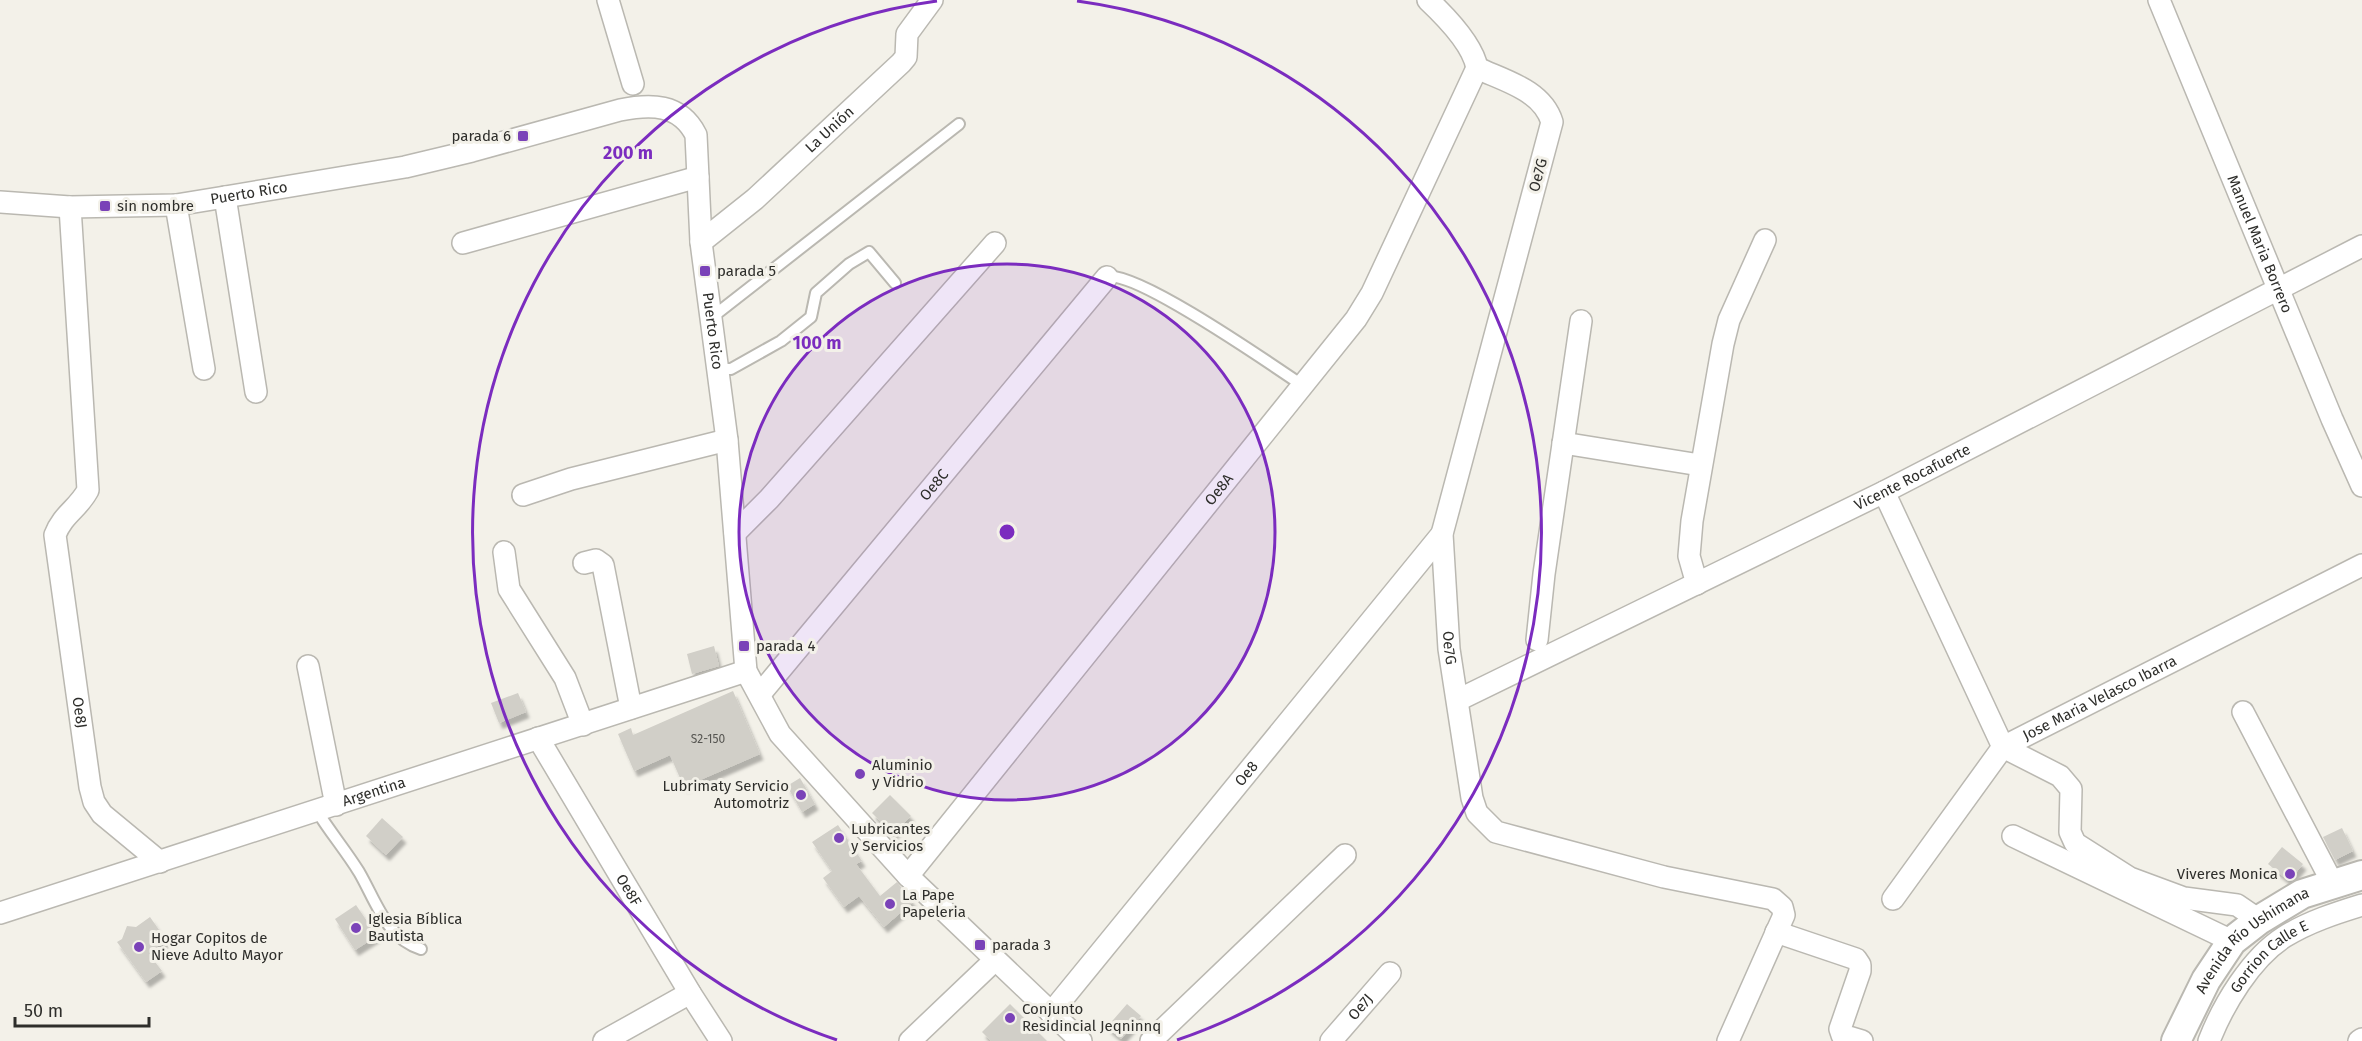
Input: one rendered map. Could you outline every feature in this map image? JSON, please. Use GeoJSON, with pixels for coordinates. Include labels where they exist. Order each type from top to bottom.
{"type":"FeatureCollection","features":[{"type":"Feature","properties":{"kind":"street"},"geometry":{"type":"LineString","coordinates":[[608,0],[633,84]]}},
{"type":"Feature","properties":{"kind":"street","name":"La Unión"},"geometry":{"type":"LineString","coordinates":[[701,242],[756,200],[901,63],[906,57],[907,34],[932,0]]}},
{"type":"Feature","properties":{"kind":"street"},"geometry":{"type":"LineString","coordinates":[[1428,0],[1469,49],[1477,68]]}},
{"type":"Feature","properties":{"kind":"street","name":"Manuel Maria Borrero"},"geometry":{"type":"LineString","coordinates":[[2159,0],[2332,419],[2362,486]]}},
{"type":"Feature","properties":{"kind":"street","name":"Oe8A"},"geometry":{"type":"LineString","coordinates":[[908,876],[1356,319],[1367,302],[1477,68]]}},
{"type":"Feature","properties":{"kind":"street","name":"Oe7G"},"geometry":{"type":"LineString","coordinates":[[1477,68],[1534,94],[1548,111],[1552,122],[1442,534],[1449,649],[1472,798],[1477,813],[1496,832],[1664,877],[1773,900],[1782,907],[1784,915],[1728,1041]]}},
{"type":"Feature","properties":{"kind":"street","name":"Puerto Rico"},"geometry":{"type":"LineString","coordinates":[[0,202],[70,207],[176,205],[405,167],[644,105],[665,108],[683,117],[691,125],[696,135],[701,242],[727,440],[746,671],[780,734],[908,876],[1080,1040]]}},
{"type":"Feature","properties":{"kind":"street"},"geometry":{"type":"LineString","coordinates":[[463,243],[698,177]]}},
{"type":"Feature","properties":{"kind":"street"},"geometry":{"type":"LineString","coordinates":[[225,197],[256,392]]}},
{"type":"Feature","properties":{"kind":"street"},"geometry":{"type":"LineString","coordinates":[[176,205],[204,369]]}},
{"type":"Feature","properties":{"kind":"street","name":"Oe8J"},"geometry":{"type":"LineString","coordinates":[[70,207],[88,490],[76,508],[60,521],[55,534],[94,802],[102,814],[160,862]]}},
{"type":"Feature","properties":{"kind":"street"},"geometry":{"type":"LineString","coordinates":[[1697,584],[1690,563],[1689,549],[1700,465],[1727,328],[1765,240]]}},
{"type":"Feature","properties":{"kind":"street"},"geometry":{"type":"LineString","coordinates":[[735,533],[769,499],[994,243]]}},
{"type":"Feature","properties":{"kind":"street","name":"Vicente Rocafuerte"},"geometry":{"type":"LineString","coordinates":[[1458,700],[1884,492],[2362,246]]}},
{"type":"Feature","properties":{"kind":"street","name":"Oe8C"},"geometry":{"type":"LineString","coordinates":[[760,694],[1107,277]]}},
{"type":"Feature","properties":{"kind":"street"},"geometry":{"type":"LineString","coordinates":[[1537,640],[1544,574],[1581,321]]}},
{"type":"Feature","properties":{"kind":"street"},"geometry":{"type":"LineString","coordinates":[[523,495],[572,478],[727,440]]}},
{"type":"Feature","properties":{"kind":"street"},"geometry":{"type":"LineString","coordinates":[[1563,443],[1700,465]]}},
{"type":"Feature","properties":{"kind":"street"},"geometry":{"type":"LineString","coordinates":[[1884,492],[2003,747],[2067,782],[2071,795],[2070,832],[2072,838],[2080,846],[2130,878],[2184,898],[2237,905],[2259,920]]}},
{"type":"Feature","properties":{"kind":"street","name":"Oe8"},"geometry":{"type":"LineString","coordinates":[[1051,1013],[1442,534]]}},
{"type":"Feature","properties":{"kind":"street"},"geometry":{"type":"LineString","coordinates":[[504,552],[509,590],[565,678],[583,725]]}},
{"type":"Feature","properties":{"kind":"street"},"geometry":{"type":"LineString","coordinates":[[584,563],[596,560],[603,565],[631,708]]}},
{"type":"Feature","properties":{"kind":"street","name":"Jose Maria Velasco Ibarra"},"geometry":{"type":"LineString","coordinates":[[1893,899],[2003,747],[2362,565]]}},
{"type":"Feature","properties":{"kind":"street"},"geometry":{"type":"LineString","coordinates":[[308,666],[326,808]]}},
{"type":"Feature","properties":{"kind":"street","name":"Argentina"},"geometry":{"type":"LineString","coordinates":[[0,914],[746,671]]}},
{"type":"Feature","properties":{"kind":"street"},"geometry":{"type":"LineString","coordinates":[[2243,712],[2333,884]]}},
{"type":"Feature","properties":{"kind":"street","name":"Oe8F"},"geometry":{"type":"LineString","coordinates":[[538,738],[690,993],[722,1041]]}},
{"type":"Feature","properties":{"kind":"street"},"geometry":{"type":"LineString","coordinates":[[2013,836],[2232,941]]}},
{"type":"Feature","properties":{"kind":"street"},"geometry":{"type":"LineString","coordinates":[[1151,1041],[1345,855]]}},
{"type":"Feature","properties":{"kind":"street","name":"Avenida Río Ushimana"},"geometry":{"type":"LineString","coordinates":[[2176,1041],[2206,980],[2232,941],[2259,920],[2302,894],[2362,875]]}},
{"type":"Feature","properties":{"kind":"street","name":"Gorrion Calle E"},"geometry":{"type":"LineString","coordinates":[[2209,1041],[2245,973],[2283,937],[2333,914],[2362,905]]}},
{"type":"Feature","properties":{"kind":"street"},"geometry":{"type":"LineString","coordinates":[[1776,932],[1856,959],[1860,965],[1860,971],[1840,1029],[1842,1035],[1862,1041]]}},
{"type":"Feature","properties":{"kind":"street"},"geometry":{"type":"LineString","coordinates":[[910,1041],[995,960]]}},
{"type":"Feature","properties":{"kind":"street","name":"Oe7J"},"geometry":{"type":"LineString","coordinates":[[1331,1041],[1390,974]]}},
{"type":"Feature","properties":{"kind":"street"},"geometry":{"type":"LineString","coordinates":[[604,1041],[690,993]]}},
{"type":"Feature","properties":{"kind":"lane"},"geometry":{"type":"LineString","coordinates":[[711,318],[959,124]]}},
{"type":"Feature","properties":{"kind":"lane"},"geometry":{"type":"LineString","coordinates":[[718,369],[731,369],[769,349],[789,335],[811,317],[816,293],[864,254],[869,252],[874,256],[895,283]]}},
{"type":"Feature","properties":{"kind":"lane"},"geometry":{"type":"LineString","coordinates":[[1107,277],[1114,276],[1123,279],[1180,307],[1238,341],[1302,385]]}},
{"type":"Feature","properties":{"kind":"lane"},"geometry":{"type":"LineString","coordinates":[[326,808],[358,872],[394,933],[407,945],[421,949]]}},
{"type":"Feature","properties":{"kind":"building"},"geometry":{"type":"Polygon","coordinates":[[[714,646],[719,666],[692,674],[687,654],[714,646]]]}},
{"type":"Feature","properties":{"kind":"building"},"geometry":{"type":"Polygon","coordinates":[[[733,691],[760,754],[684,787],[670,755],[634,771],[618,734],[631,728],[633,735],[733,691]]]}},
{"type":"Feature","properties":{"kind":"building"},"geometry":{"type":"Polygon","coordinates":[[[518,693],[526,712],[499,723],[491,703],[518,693]]]}},
{"type":"Feature","properties":{"kind":"building","name":"Lubrimaty Servicio Automotriz"},"geometry":{"type":"Polygon","coordinates":[[[800,778],[815,804],[802,812],[787,786],[800,778]]]}},
{"type":"Feature","properties":{"kind":"building"},"geometry":{"type":"Polygon","coordinates":[[[890,795],[911,816],[893,834],[872,813],[890,795]]]}},
{"type":"Feature","properties":{"kind":"building"},"geometry":{"type":"Polygon","coordinates":[[[382,818],[403,837],[386,855],[366,836],[382,818]]]}},
{"type":"Feature","properties":{"kind":"building"},"geometry":{"type":"Polygon","coordinates":[[[838,825],[862,861],[856,864],[880,896],[897,882],[913,902],[884,927],[859,896],[844,907],[823,878],[832,871],[812,842],[838,825]]]}},
{"type":"Feature","properties":{"kind":"building"},"geometry":{"type":"Polygon","coordinates":[[[2342,828],[2353,851],[2335,860],[2323,837],[2342,828]]]}},
{"type":"Feature","properties":{"kind":"building"},"geometry":{"type":"Polygon","coordinates":[[[2282,847],[2303,864],[2289,881],[2268,864],[2282,847]]]}},
{"type":"Feature","properties":{"kind":"building","name":"Iglesia Bíblica Bautista"},"geometry":{"type":"Polygon","coordinates":[[[356,905],[377,936],[355,950],[335,919],[356,905]]]}},
{"type":"Feature","properties":{"kind":"building","name":"Hogar Copitos de Nieve Adulto Mayor"},"geometry":{"type":"Polygon","coordinates":[[[150,917],[166,940],[148,953],[162,971],[146,982],[117,942],[122,939],[127,926],[136,927],[150,917]]]}},
{"type":"Feature","properties":{"kind":"building","name":"Conjunto Residincial Jeqninnq"},"geometry":{"type":"Polygon","coordinates":[[[1010,1004],[1047,1041],[991,1041],[982,1032],[1010,1004]]]}},
{"type":"Feature","properties":{"kind":"building"},"geometry":{"type":"Polygon","coordinates":[[[1127,1004],[1141,1016],[1121,1039],[1107,1027],[1127,1004]]]}},
{"type":"Feature","properties":{"kind":"place","name":"parada 6"},"geometry":{"type":"Point","coordinates":[523,136]}},
{"type":"Feature","properties":{"kind":"place","name":"sin nombre"},"geometry":{"type":"Point","coordinates":[105,206]}},
{"type":"Feature","properties":{"kind":"place","name":"parada 5"},"geometry":{"type":"Point","coordinates":[705,271]}},
{"type":"Feature","properties":{"kind":"place","name":"parada 4"},"geometry":{"type":"Point","coordinates":[744,646]}},
{"type":"Feature","properties":{"kind":"place","name":"Aluminio y Vidrio"},"geometry":{"type":"Point","coordinates":[860,774]}},
{"type":"Feature","properties":{"kind":"place","name":"Lubrimaty Servicio Automotriz"},"geometry":{"type":"Point","coordinates":[801,795]}},
{"type":"Feature","properties":{"kind":"place","name":"Lubricantes y Servicios"},"geometry":{"type":"Point","coordinates":[839,838]}},
{"type":"Feature","properties":{"kind":"place","name":"Viveres Monica"},"geometry":{"type":"Point","coordinates":[2290,874]}},
{"type":"Feature","properties":{"kind":"place","name":"La Pape Papeleria"},"geometry":{"type":"Point","coordinates":[890,904]}},
{"type":"Feature","properties":{"kind":"place","name":"Iglesia Bíblica Bautista"},"geometry":{"type":"Point","coordinates":[356,928]}},
{"type":"Feature","properties":{"kind":"place","name":"parada 3"},"geometry":{"type":"Point","coordinates":[980,945]}},
{"type":"Feature","properties":{"kind":"place","name":"Hogar Copitos de Nieve Adulto Mayor"},"geometry":{"type":"Point","coordinates":[139,947]}},
{"type":"Feature","properties":{"kind":"place","name":"Conjunto Residincial Jeqninnq"},"geometry":{"type":"Point","coordinates":[1010,1018]}}]}
